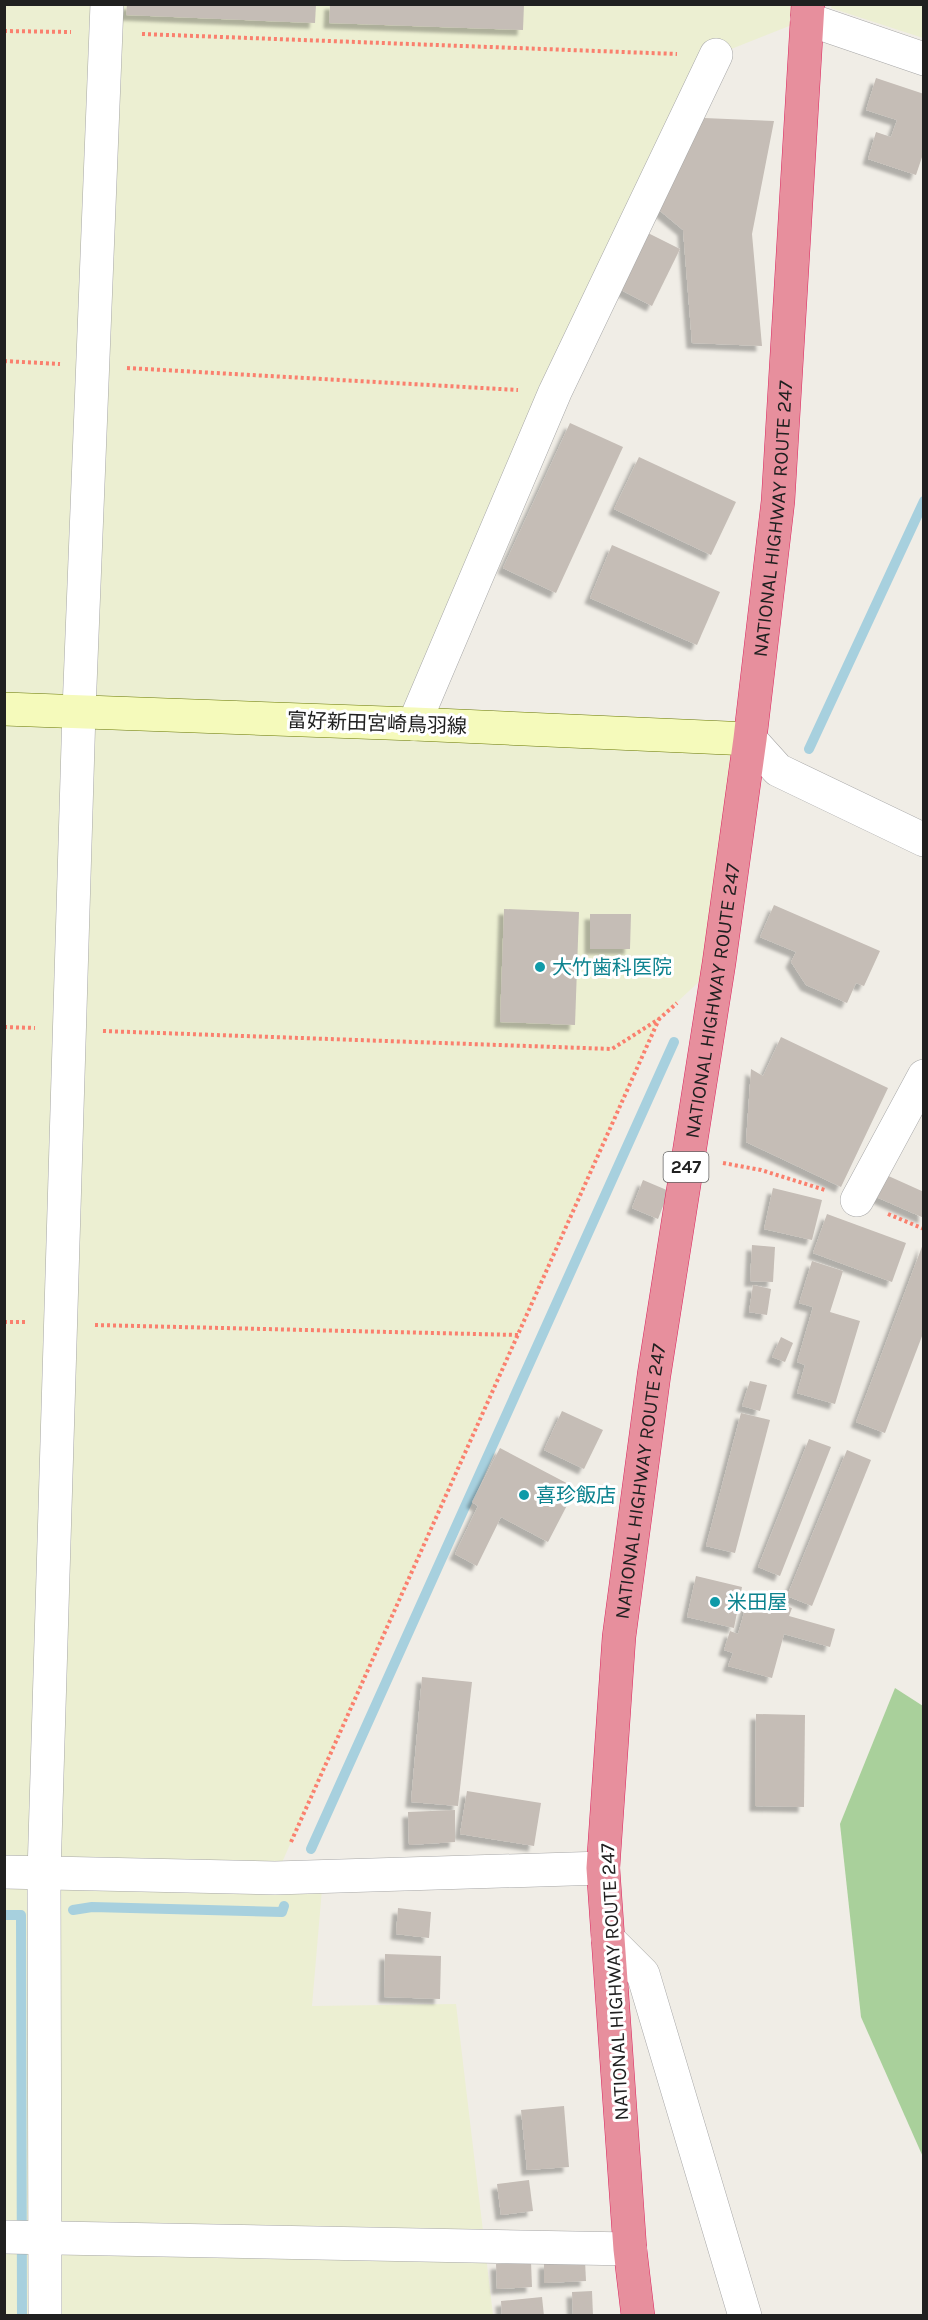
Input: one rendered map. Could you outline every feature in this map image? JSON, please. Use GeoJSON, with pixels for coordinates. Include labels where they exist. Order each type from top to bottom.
{"type":"FeatureCollection","features":[{"type":"Feature","properties":{"kind":"highway","name":"NATIONAL HIGHWAY ROUTE 247"},"geometry":{"type":"LineString","coordinates":[[638,2316],[630,2248],[603,1868],[619,1637],[654,1376],[719,963],[750,739],[778,501],[808,12]]}},
{"type":"Feature","properties":{"kind":"main road","name":"富好新田宮崎鳥羽線"},"geometry":{"type":"LineString","coordinates":[[4,709],[750,739]]}},
{"type":"Feature","properties":{"kind":"street"},"geometry":{"type":"LineString","coordinates":[[808,12],[924,59]]}},
{"type":"Feature","properties":{"kind":"street"},"geometry":{"type":"LineString","coordinates":[[45,2316],[44,1874],[79,711],[107,19]]}},
{"type":"Feature","properties":{"kind":"street"},"geometry":{"type":"LineString","coordinates":[[414,724],[555,392],[716,55]]}},
{"type":"Feature","properties":{"kind":"street"},"geometry":{"type":"LineString","coordinates":[[750,739],[778,770],[924,840]]}},
{"type":"Feature","properties":{"kind":"street"},"geometry":{"type":"LineString","coordinates":[[857,1200],[924,1076]]}},
{"type":"Feature","properties":{"kind":"street"},"geometry":{"type":"LineString","coordinates":[[4,1872],[275,1878],[603,1868]]}},
{"type":"Feature","properties":{"kind":"street"},"geometry":{"type":"LineString","coordinates":[[608,1939],[643,1974],[745,2316]]}},
{"type":"Feature","properties":{"kind":"street"},"geometry":{"type":"LineString","coordinates":[[4,2237],[630,2248]]}},
{"type":"Feature","properties":{"kind":"path"},"geometry":{"type":"LineString","coordinates":[[4,31],[107,19],[716,55]]}},
{"type":"Feature","properties":{"kind":"path"},"geometry":{"type":"LineString","coordinates":[[4,361],[555,392]]}},
{"type":"Feature","properties":{"kind":"path"},"geometry":{"type":"LineString","coordinates":[[4,1027],[612,1049],[659,1019],[719,963]]}},
{"type":"Feature","properties":{"kind":"path"},"geometry":{"type":"LineString","coordinates":[[275,1878],[659,1019]]}},
{"type":"Feature","properties":{"kind":"path"},"geometry":{"type":"LineString","coordinates":[[688,1156],[761,1170],[857,1200],[924,1229]]}},
{"type":"Feature","properties":{"kind":"path"},"geometry":{"type":"LineString","coordinates":[[59,1324],[518,1335]]}},
{"type":"Feature","properties":{"kind":"green space"},"geometry":{"type":"Polygon","coordinates":[[[832,4],[923,5],[923,38],[831,8],[832,4]]]}},
{"type":"Feature","properties":{"kind":"green space"},"geometry":{"type":"Polygon","coordinates":[[[5,5],[808,5],[807,19],[716,55],[414,724],[750,739],[719,963],[659,1019],[275,1878],[323,1877],[312,2006],[456,2004],[493,2315],[5,2316],[5,5]]]}},
{"type":"Feature","properties":{"kind":"green space"},"geometry":{"type":"Polygon","coordinates":[[[895,1688],[923,1706],[923,2157],[861,2017],[840,1824],[895,1688]]]}},
{"type":"Feature","properties":{"kind":"building"},"geometry":{"type":"Polygon","coordinates":[[[127,4],[316,4],[315,23],[126,15],[127,4]]]}},
{"type":"Feature","properties":{"kind":"building"},"geometry":{"type":"Polygon","coordinates":[[[330,4],[524,4],[523,30],[329,23],[330,4]]]}},
{"type":"Feature","properties":{"kind":"building"},"geometry":{"type":"Polygon","coordinates":[[[876,78],[924,94],[924,151],[916,175],[868,159],[876,132],[891,137],[897,120],[866,110],[876,78]]]}},
{"type":"Feature","properties":{"kind":"building"},"geometry":{"type":"Polygon","coordinates":[[[704,118],[774,121],[752,234],[762,346],[692,343],[683,230],[659,210],[704,118]]]}},
{"type":"Feature","properties":{"kind":"building"},"geometry":{"type":"Polygon","coordinates":[[[648,233],[680,249],[652,306],[621,290],[648,233]]]}},
{"type":"Feature","properties":{"kind":"building"},"geometry":{"type":"Polygon","coordinates":[[[570,423],[623,447],[556,593],[503,568],[570,423]]]}},
{"type":"Feature","properties":{"kind":"building"},"geometry":{"type":"Polygon","coordinates":[[[639,457],[736,502],[711,555],[614,509],[639,457]]]}},
{"type":"Feature","properties":{"kind":"building"},"geometry":{"type":"Polygon","coordinates":[[[612,545],[720,592],[697,645],[590,598],[612,545]]]}},
{"type":"Feature","properties":{"kind":"building"},"geometry":{"type":"Polygon","coordinates":[[[774,905],[880,951],[864,986],[856,983],[847,1003],[806,985],[791,962],[796,952],[760,937],[774,905]]]}},
{"type":"Feature","properties":{"kind":"building","name":"大竹歯科医院"},"geometry":{"type":"Polygon","coordinates":[[[504,909],[579,912],[575,1025],[500,1022],[504,909]]]}},
{"type":"Feature","properties":{"kind":"building"},"geometry":{"type":"Polygon","coordinates":[[[590,914],[631,914],[630,949],[590,949],[590,914]]]}},
{"type":"Feature","properties":{"kind":"building"},"geometry":{"type":"Polygon","coordinates":[[[781,1037],[888,1088],[841,1187],[746,1142],[751,1069],[763,1076],[781,1037]]]}},
{"type":"Feature","properties":{"kind":"building"},"geometry":{"type":"Polygon","coordinates":[[[884,1174],[924,1192],[924,1218],[874,1196],[884,1174]]]}},
{"type":"Feature","properties":{"kind":"building"},"geometry":{"type":"Polygon","coordinates":[[[643,1180],[669,1191],[658,1219],[632,1208],[643,1180]]]}},
{"type":"Feature","properties":{"kind":"building"},"geometry":{"type":"Polygon","coordinates":[[[773,1188],[822,1200],[812,1240],[764,1229],[773,1188]]]}},
{"type":"Feature","properties":{"kind":"building"},"geometry":{"type":"Polygon","coordinates":[[[827,1214],[906,1243],[892,1282],[813,1253],[827,1214]]]}},
{"type":"Feature","properties":{"kind":"building"},"geometry":{"type":"Polygon","coordinates":[[[923,1244],[924,1331],[885,1433],[856,1422],[923,1244]]]}},
{"type":"Feature","properties":{"kind":"building"},"geometry":{"type":"Polygon","coordinates":[[[752,1245],[775,1247],[773,1282],[750,1281],[752,1245]]]}},
{"type":"Feature","properties":{"kind":"building"},"geometry":{"type":"Polygon","coordinates":[[[812,1261],[843,1271],[830,1312],[860,1321],[835,1404],[797,1393],[805,1365],[797,1362],[813,1307],[799,1303],[812,1261]]]}},
{"type":"Feature","properties":{"kind":"building"},"geometry":{"type":"Polygon","coordinates":[[[753,1285],[771,1289],[767,1315],[749,1312],[753,1285]]]}},
{"type":"Feature","properties":{"kind":"building"},"geometry":{"type":"Polygon","coordinates":[[[781,1337],[793,1343],[785,1362],[772,1357],[781,1337]]]}},
{"type":"Feature","properties":{"kind":"building"},"geometry":{"type":"Polygon","coordinates":[[[750,1381],[767,1385],[760,1411],[742,1406],[750,1381]]]}},
{"type":"Feature","properties":{"kind":"building"},"geometry":{"type":"Polygon","coordinates":[[[562,1411],[603,1430],[584,1469],[544,1450],[562,1411]]]}},
{"type":"Feature","properties":{"kind":"building"},"geometry":{"type":"Polygon","coordinates":[[[741,1413],[770,1420],[735,1553],[706,1546],[741,1413]]]}},
{"type":"Feature","properties":{"kind":"building"},"geometry":{"type":"Polygon","coordinates":[[[809,1439],[831,1447],[780,1576],[758,1567],[809,1439]]]}},
{"type":"Feature","properties":{"kind":"building","name":"喜珍飯店"},"geometry":{"type":"Polygon","coordinates":[[[500,1448],[576,1488],[548,1542],[501,1517],[477,1566],[455,1554],[478,1506],[472,1502],[500,1448]]]}},
{"type":"Feature","properties":{"kind":"building"},"geometry":{"type":"Polygon","coordinates":[[[847,1450],[871,1460],[812,1606],[787,1596],[847,1450]]]}},
{"type":"Feature","properties":{"kind":"building","name":"米田屋"},"geometry":{"type":"Polygon","coordinates":[[[696,1576],[742,1587],[734,1628],[687,1617],[696,1576]]]}},
{"type":"Feature","properties":{"kind":"building"},"geometry":{"type":"Polygon","coordinates":[[[749,1595],[792,1608],[789,1616],[835,1629],[830,1647],[784,1634],[772,1678],[728,1666],[733,1653],[724,1650],[730,1631],[738,1634],[749,1595]]]}},
{"type":"Feature","properties":{"kind":"building"},"geometry":{"type":"Polygon","coordinates":[[[422,1677],[472,1682],[458,1806],[411,1802],[422,1677]]]}},
{"type":"Feature","properties":{"kind":"building"},"geometry":{"type":"Polygon","coordinates":[[[756,1714],[805,1715],[804,1807],[755,1806],[756,1714]]]}},
{"type":"Feature","properties":{"kind":"building"},"geometry":{"type":"Polygon","coordinates":[[[467,1791],[541,1803],[534,1846],[460,1834],[467,1791]]]}},
{"type":"Feature","properties":{"kind":"building"},"geometry":{"type":"Polygon","coordinates":[[[455,1810],[455,1842],[409,1845],[408,1812],[455,1810]]]}},
{"type":"Feature","properties":{"kind":"building"},"geometry":{"type":"Polygon","coordinates":[[[398,1908],[431,1912],[429,1938],[396,1934],[398,1908]]]}},
{"type":"Feature","properties":{"kind":"building"},"geometry":{"type":"Polygon","coordinates":[[[385,1954],[441,1956],[440,1999],[384,1997],[385,1954]]]}},
{"type":"Feature","properties":{"kind":"building"},"geometry":{"type":"Polygon","coordinates":[[[564,2106],[569,2167],[527,2170],[521,2110],[564,2106]]]}},
{"type":"Feature","properties":{"kind":"building"},"geometry":{"type":"Polygon","coordinates":[[[529,2180],[533,2211],[501,2215],[497,2184],[529,2180]]]}},
{"type":"Feature","properties":{"kind":"building"},"geometry":{"type":"Polygon","coordinates":[[[585,2261],[586,2281],[544,2283],[544,2263],[585,2261]]]}},
{"type":"Feature","properties":{"kind":"building"},"geometry":{"type":"Polygon","coordinates":[[[531,2262],[532,2287],[497,2289],[496,2264],[531,2262]]]}},
{"type":"Feature","properties":{"kind":"building"},"geometry":{"type":"Polygon","coordinates":[[[592,2291],[593,2316],[573,2316],[572,2292],[592,2291]]]}},
{"type":"Feature","properties":{"kind":"building"},"geometry":{"type":"Polygon","coordinates":[[[542,2297],[544,2316],[502,2316],[501,2301],[542,2297]]]}},
{"type":"Feature","properties":{"kind":"waterway"},"geometry":{"type":"LineString","coordinates":[[809,749],[924,501]]}},
{"type":"Feature","properties":{"kind":"waterway"},"geometry":{"type":"LineString","coordinates":[[311,1849],[674,1042]]}},
{"type":"Feature","properties":{"kind":"waterway"},"geometry":{"type":"LineString","coordinates":[[73,1910],[92,1907],[282,1912],[284,1906]]}},
{"type":"Feature","properties":{"kind":"waterway"},"geometry":{"type":"LineString","coordinates":[[4,1915],[21,1915],[22,2316]]}},
{"type":"Feature","properties":{"kind":"place","name":"大竹歯科医院"},"geometry":{"type":"Point","coordinates":[540,967]}},
{"type":"Feature","properties":{"kind":"place","name":"喜珍飯店"},"geometry":{"type":"Point","coordinates":[524,1495]}},
{"type":"Feature","properties":{"kind":"place","name":"米田屋"},"geometry":{"type":"Point","coordinates":[715,1602]}}]}
